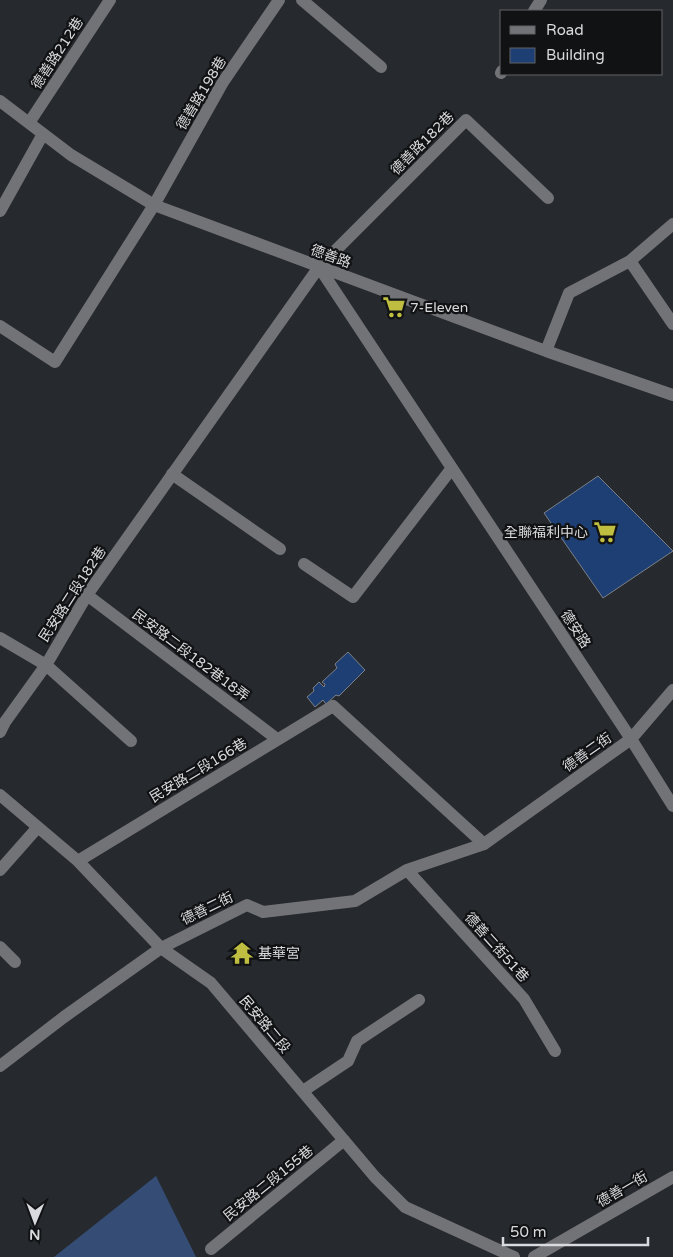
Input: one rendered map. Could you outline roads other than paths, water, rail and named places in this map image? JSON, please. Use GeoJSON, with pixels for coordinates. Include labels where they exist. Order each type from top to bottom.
{"type":"FeatureCollection","features":[{"type":"Feature","properties":{"kind":"street","name":"德善路212巷"},"geometry":{"type":"LineString","coordinates":[[29,123],[110,0]]}},
{"type":"Feature","properties":{"kind":"street","name":"德善路198巷"},"geometry":{"type":"LineString","coordinates":[[0,326],[55,362],[154,205],[223,82],[279,0]]}},
{"type":"Feature","properties":{"kind":"street"},"geometry":{"type":"LineString","coordinates":[[302,0],[381,67]]}},
{"type":"Feature","properties":{"kind":"street","name":"德善路"},"geometry":{"type":"LineString","coordinates":[[0,102],[71,155],[154,205],[546,351],[673,395]]}},
{"type":"Feature","properties":{"kind":"street","name":"德善路182巷"},"geometry":{"type":"LineString","coordinates":[[319,267],[466,120],[548,198]]}},
{"type":"Feature","properties":{"kind":"street"},"geometry":{"type":"LineString","coordinates":[[0,211],[44,134]]}},
{"type":"Feature","properties":{"kind":"street"},"geometry":{"type":"LineString","coordinates":[[546,351],[569,293],[630,262],[673,224]]}},
{"type":"Feature","properties":{"kind":"street"},"geometry":{"type":"LineString","coordinates":[[630,262],[673,324]]}},
{"type":"Feature","properties":{"kind":"street","name":"德安路"},"geometry":{"type":"LineString","coordinates":[[319,267],[631,739],[673,806]]}},
{"type":"Feature","properties":{"kind":"street","name":"民安路二段182巷"},"geometry":{"type":"LineString","coordinates":[[0,732],[5,722],[46,665],[87,595],[319,267]]}},
{"type":"Feature","properties":{"kind":"street"},"geometry":{"type":"LineString","coordinates":[[304,564],[353,597],[452,468]]}},
{"type":"Feature","properties":{"kind":"street"},"geometry":{"type":"LineString","coordinates":[[172,474],[280,549]]}},
{"type":"Feature","properties":{"kind":"street","name":"民安路二段182巷18弄"},"geometry":{"type":"LineString","coordinates":[[87,595],[277,739]]}},
{"type":"Feature","properties":{"kind":"street"},"geometry":{"type":"LineString","coordinates":[[0,638],[46,665],[131,741]]}},
{"type":"Feature","properties":{"kind":"street","name":"德善二街"},"geometry":{"type":"LineString","coordinates":[[0,1066],[64,1017],[161,948],[247,906],[263,912],[355,901],[407,870],[484,844],[631,739],[673,690]]}},
{"type":"Feature","properties":{"kind":"street","name":"民安路二段166巷"},"geometry":{"type":"LineString","coordinates":[[78,861],[333,706],[484,844]]}},
{"type":"Feature","properties":{"kind":"street","name":"民安路二段"},"geometry":{"type":"LineString","coordinates":[[0,794],[78,861],[161,948],[211,983],[375,1177],[405,1207],[514,1257]]}},
{"type":"Feature","properties":{"kind":"street"},"geometry":{"type":"LineString","coordinates":[[0,870],[38,827]]}},
{"type":"Feature","properties":{"kind":"street","name":"德善二街51巷"},"geometry":{"type":"LineString","coordinates":[[407,870],[524,999],[555,1051]]}},
{"type":"Feature","properties":{"kind":"street"},"geometry":{"type":"LineString","coordinates":[[0,947],[15,962]]}},
{"type":"Feature","properties":{"kind":"street"},"geometry":{"type":"LineString","coordinates":[[303,1091],[348,1061],[357,1040],[419,1000]]}},
{"type":"Feature","properties":{"kind":"street","name":"民安路二段155巷"},"geometry":{"type":"LineString","coordinates":[[211,1249],[344,1140]]}},
{"type":"Feature","properties":{"kind":"street","name":"德善一街"},"geometry":{"type":"LineString","coordinates":[[534,1257],[673,1177]]}},
{"type":"Feature","properties":{"kind":"place","name":"7-Eleven"},"geometry":{"type":"Point","coordinates":[394,307]}},
{"type":"Feature","properties":{"kind":"place","name":"全聯福利中心"},"geometry":{"type":"Point","coordinates":[605,532]}},
{"type":"Feature","properties":{"kind":"place","name":"基華宮"},"geometry":{"type":"Point","coordinates":[242,953]}}]}
